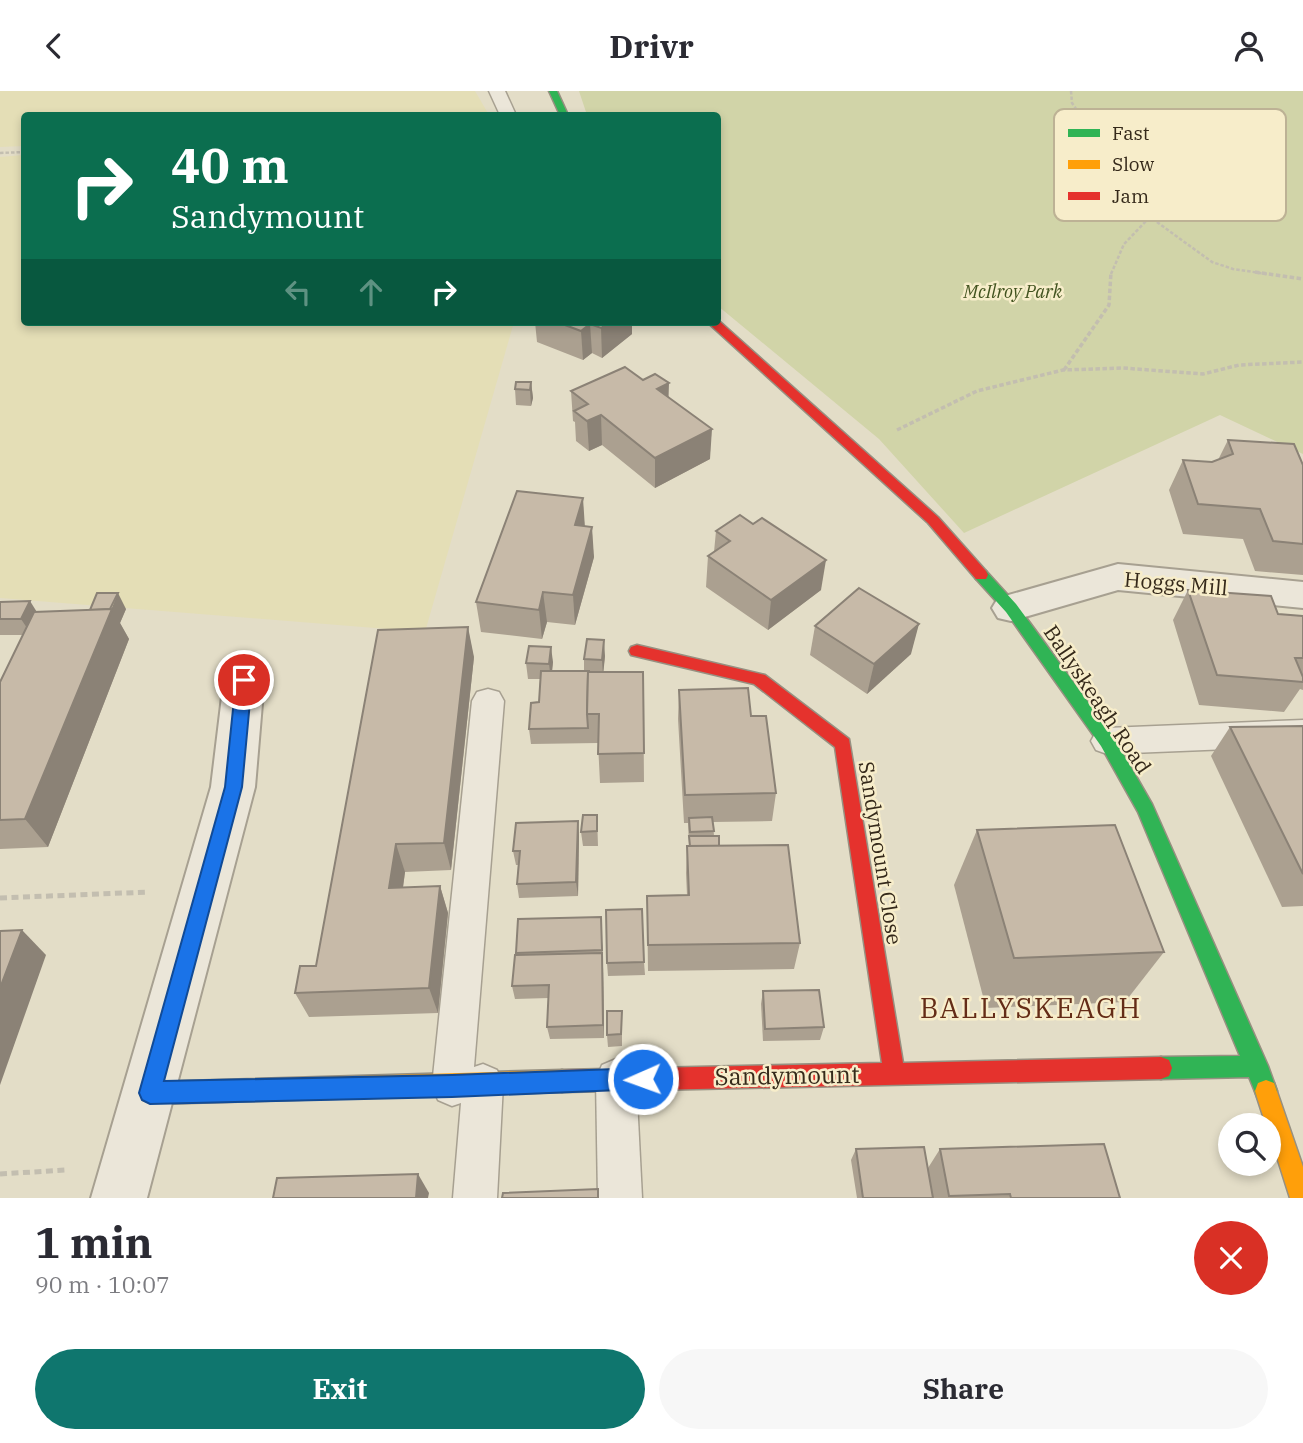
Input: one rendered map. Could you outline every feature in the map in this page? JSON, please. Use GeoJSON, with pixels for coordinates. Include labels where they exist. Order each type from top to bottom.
{"type":"FeatureCollection","features":[{"type":"Feature","properties":{"kind":"street"},"geometry":{"type":"LineString","coordinates":[[553,91],[563,112]]}},
{"type":"Feature","properties":{"kind":"street","name":"Ballyskeagh Road"},"geometry":{"type":"LineString","coordinates":[[718,326],[933,520],[1011,608],[1107,741],[1146,809],[1257,1066],[1302,1198]]}},
{"type":"Feature","properties":{"kind":"street","name":"Hoggs Mill"},"geometry":{"type":"LineString","coordinates":[[1011,608],[1118,577],[1303,595]]}},
{"type":"Feature","properties":{"kind":"street","name":"Sandymount Close"},"geometry":{"type":"LineString","coordinates":[[637,651],[759,679],[843,744],[894,1072]]}},
{"type":"Feature","properties":{"kind":"street"},"geometry":{"type":"LineString","coordinates":[[119,1198],[233,787],[244,680]]}},
{"type":"Feature","properties":{"kind":"street","name":"Sandymount"},"geometry":{"type":"LineString","coordinates":[[150,1093],[894,1072],[1257,1066]]}},
{"type":"Feature","properties":{"kind":"lane"},"geometry":{"type":"LineString","coordinates":[[497,91],[507,112]]}},
{"type":"Feature","properties":{"kind":"lane"},"geometry":{"type":"LineString","coordinates":[[475,1198],[468,1085],[488,701]]}},
{"type":"Feature","properties":{"kind":"lane"},"geometry":{"type":"LineString","coordinates":[[1107,741],[1303,733]]}},
{"type":"Feature","properties":{"kind":"lane"},"geometry":{"type":"LineString","coordinates":[[616,1079],[620,1198]]}},
{"type":"Feature","properties":{"kind":"path"},"geometry":{"type":"LineString","coordinates":[[1071,91],[1072,103],[1076,109]]}},
{"type":"Feature","properties":{"kind":"path"},"geometry":{"type":"LineString","coordinates":[[0,153],[21,152]]}},
{"type":"Feature","properties":{"kind":"path"},"geometry":{"type":"LineString","coordinates":[[1064,370],[1109,305],[1111,273],[1124,244],[1146,221]]}},
{"type":"Feature","properties":{"kind":"path"},"geometry":{"type":"LineString","coordinates":[[1156,221],[1212,262],[1233,269],[1303,279]]}},
{"type":"Feature","properties":{"kind":"path"},"geometry":{"type":"LineString","coordinates":[[860,452],[878,439],[977,391],[1064,370],[1123,368],[1203,374],[1238,365],[1303,362]]}},
{"type":"Feature","properties":{"kind":"path"},"geometry":{"type":"LineString","coordinates":[[0,898],[206,890]]}},
{"type":"Feature","properties":{"kind":"shaded area"},"geometry":{"type":"Polygon","coordinates":[[[0,91],[475,91],[487,112],[21,112],[21,146],[0,147],[0,91]]]}},
{"type":"Feature","properties":{"kind":"shaded area"},"geometry":{"type":"Polygon","coordinates":[[[21,155],[21,326],[513,326],[425,632],[0,598],[0,157],[21,155]]]}},
{"type":"Feature","properties":{"kind":"green space","name":"McIlroy Park"},"geometry":{"type":"Polygon","coordinates":[[[579,91],[1303,91],[1303,454],[1220,415],[964,533],[879,439],[721,308],[721,112],[586,112],[579,91]]]}},
{"type":"Feature","properties":{"kind":"building"},"geometry":{"type":"Polygon","coordinates":[[[568,326],[587,326],[581,331],[568,326]]]}},
{"type":"Feature","properties":{"kind":"building"},"geometry":{"type":"Polygon","coordinates":[[[625,367],[643,380],[655,374],[669,383],[657,389],[712,429],[655,458],[601,415],[587,421],[574,411],[588,404],[571,391],[625,367]]]}},
{"type":"Feature","properties":{"kind":"building"},"geometry":{"type":"Polygon","coordinates":[[[516,382],[531,382],[530,390],[515,389],[516,382]]]}},
{"type":"Feature","properties":{"kind":"building"},"geometry":{"type":"Polygon","coordinates":[[[1228,440],[1294,444],[1303,465],[1303,544],[1273,541],[1260,509],[1198,504],[1183,460],[1212,462],[1233,454],[1228,440]]]}},
{"type":"Feature","properties":{"kind":"building"},"geometry":{"type":"Polygon","coordinates":[[[517,491],[583,498],[575,525],[592,527],[573,595],[543,592],[539,610],[476,602],[517,491]]]}},
{"type":"Feature","properties":{"kind":"building"},"geometry":{"type":"Polygon","coordinates":[[[740,515],[753,524],[762,518],[826,560],[771,600],[708,556],[730,541],[716,531],[740,515]]]}},
{"type":"Feature","properties":{"kind":"building"},"geometry":{"type":"Polygon","coordinates":[[[859,588],[919,624],[874,664],[815,626],[859,588]]]}},
{"type":"Feature","properties":{"kind":"building"},"geometry":{"type":"Polygon","coordinates":[[[1188,590],[1271,596],[1278,614],[1303,616],[1303,658],[1295,658],[1303,682],[1217,675],[1188,590]]]}},
{"type":"Feature","properties":{"kind":"building"},"geometry":{"type":"Polygon","coordinates":[[[97,593],[118,593],[110,609],[90,610],[97,593]]]}},
{"type":"Feature","properties":{"kind":"building"},"geometry":{"type":"Polygon","coordinates":[[[30,601],[21,619],[0,619],[0,602],[30,601]]]}},
{"type":"Feature","properties":{"kind":"building"},"geometry":{"type":"Polygon","coordinates":[[[112,609],[25,819],[0,820],[0,682],[34,612],[112,609]]]}},
{"type":"Feature","properties":{"kind":"building"},"geometry":{"type":"Polygon","coordinates":[[[468,627],[444,843],[396,844],[389,888],[440,886],[429,988],[295,993],[300,966],[316,966],[378,630],[468,627]]]}},
{"type":"Feature","properties":{"kind":"building"},"geometry":{"type":"Polygon","coordinates":[[[587,639],[604,640],[602,660],[584,659],[587,639]]]}},
{"type":"Feature","properties":{"kind":"building"},"geometry":{"type":"Polygon","coordinates":[[[529,646],[551,647],[549,664],[526,663],[529,646]]]}},
{"type":"Feature","properties":{"kind":"building"},"geometry":{"type":"Polygon","coordinates":[[[541,671],[589,671],[588,728],[529,729],[531,703],[539,702],[541,671]]]}},
{"type":"Feature","properties":{"kind":"building"},"geometry":{"type":"Polygon","coordinates":[[[588,672],[643,672],[644,753],[598,754],[599,714],[587,714],[588,672]]]}},
{"type":"Feature","properties":{"kind":"building"},"geometry":{"type":"Polygon","coordinates":[[[748,688],[751,716],[766,716],[776,793],[685,795],[679,690],[748,688]]]}},
{"type":"Feature","properties":{"kind":"building"},"geometry":{"type":"Polygon","coordinates":[[[1303,726],[1303,874],[1230,727],[1303,726]]]}},
{"type":"Feature","properties":{"kind":"building"},"geometry":{"type":"Polygon","coordinates":[[[583,815],[597,815],[597,831],[581,832],[583,815]]]}},
{"type":"Feature","properties":{"kind":"building"},"geometry":{"type":"Polygon","coordinates":[[[712,817],[714,831],[690,832],[689,818],[712,817]]]}},
{"type":"Feature","properties":{"kind":"building"},"geometry":{"type":"Polygon","coordinates":[[[578,821],[576,882],[517,884],[520,851],[513,851],[516,823],[578,821]]]}},
{"type":"Feature","properties":{"kind":"building"},"geometry":{"type":"Polygon","coordinates":[[[1115,825],[1164,952],[1014,958],[977,830],[1115,825]]]}},
{"type":"Feature","properties":{"kind":"building"},"geometry":{"type":"Polygon","coordinates":[[[689,836],[719,836],[719,846],[690,846],[689,836]]]}},
{"type":"Feature","properties":{"kind":"building"},"geometry":{"type":"Polygon","coordinates":[[[788,845],[800,943],[648,945],[647,896],[689,895],[687,846],[788,845]]]}},
{"type":"Feature","properties":{"kind":"building"},"geometry":{"type":"Polygon","coordinates":[[[642,909],[644,962],[607,963],[606,910],[642,909]]]}},
{"type":"Feature","properties":{"kind":"building"},"geometry":{"type":"Polygon","coordinates":[[[601,917],[602,950],[516,953],[518,919],[601,917]]]}},
{"type":"Feature","properties":{"kind":"building"},"geometry":{"type":"Polygon","coordinates":[[[22,930],[0,988],[0,931],[22,930]]]}},
{"type":"Feature","properties":{"kind":"building"},"geometry":{"type":"Polygon","coordinates":[[[602,953],[603,1025],[547,1027],[549,985],[512,986],[515,955],[602,953]]]}},
{"type":"Feature","properties":{"kind":"building"},"geometry":{"type":"Polygon","coordinates":[[[819,990],[824,1027],[765,1029],[763,991],[819,990]]]}},
{"type":"Feature","properties":{"kind":"building"},"geometry":{"type":"Polygon","coordinates":[[[607,1011],[622,1011],[621,1034],[607,1035],[607,1011]]]}},
{"type":"Feature","properties":{"kind":"building"},"geometry":{"type":"Polygon","coordinates":[[[1104,1144],[1120,1198],[1011,1198],[1010,1194],[949,1196],[940,1149],[1104,1144]]]}},
{"type":"Feature","properties":{"kind":"building"},"geometry":{"type":"Polygon","coordinates":[[[924,1147],[933,1198],[863,1198],[856,1149],[924,1147]]]}},
{"type":"Feature","properties":{"kind":"building"},"geometry":{"type":"Polygon","coordinates":[[[418,1174],[416,1198],[273,1198],[277,1178],[418,1174]]]}},
{"type":"Feature","properties":{"kind":"building"},"geometry":{"type":"Polygon","coordinates":[[[598,1189],[598,1198],[502,1198],[503,1193],[598,1189]]]}},
{"type":"Feature","properties":{"kind":"traffic: fast"},"geometry":{"type":"LineString","coordinates":[[553,91],[563,112]]}},
{"type":"Feature","properties":{"kind":"traffic: fast"},"geometry":{"type":"LineString","coordinates":[[981,575],[1011,608],[1107,741],[1146,809],[1266,1091]]}},
{"type":"Feature","properties":{"kind":"traffic: fast"},"geometry":{"type":"LineString","coordinates":[[1161,1068],[1257,1066]]}},
{"type":"Feature","properties":{"kind":"traffic: slow"},"geometry":{"type":"LineString","coordinates":[[150,1093],[562,1081]]}},
{"type":"Feature","properties":{"kind":"traffic: slow"},"geometry":{"type":"LineString","coordinates":[[1266,1091],[1302,1198]]}},
{"type":"Feature","properties":{"kind":"traffic: jam"},"geometry":{"type":"LineString","coordinates":[[717,326],[933,520],[981,575]]}},
{"type":"Feature","properties":{"kind":"traffic: jam"},"geometry":{"type":"LineString","coordinates":[[637,651],[759,679],[843,744],[894,1072]]}},
{"type":"Feature","properties":{"kind":"traffic: jam"},"geometry":{"type":"LineString","coordinates":[[562,1081],[1161,1068]]}},
{"type":"Feature","properties":{"kind":"district","name":"BALLYSKEAGH"},"geometry":{"type":"Point","coordinates":[1031,1007]}},
{"type":"Feature","properties":{"kind":"route"},"geometry":{"type":"LineString","coordinates":[[244,680],[233,787],[150,1093],[643,1079]]}}]}
